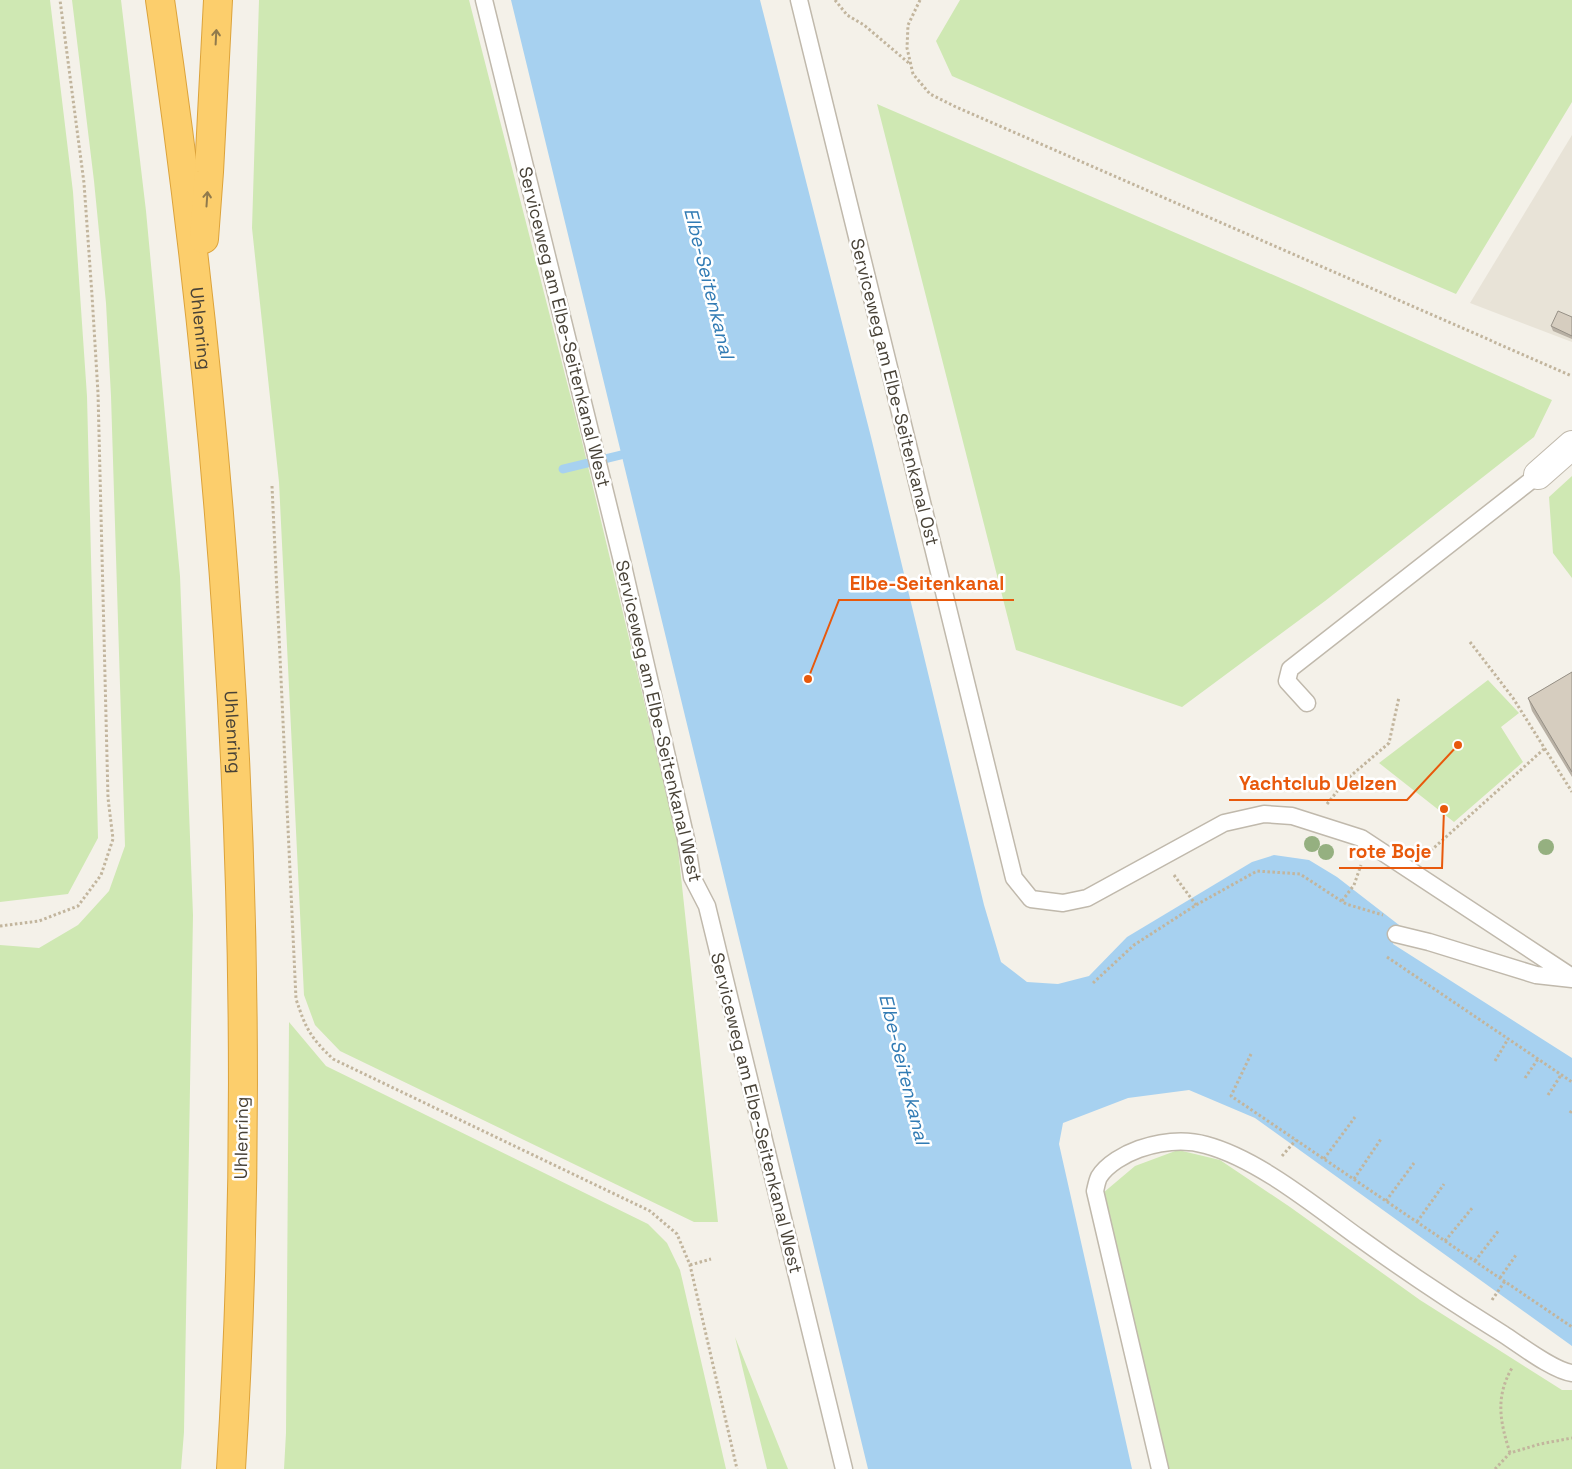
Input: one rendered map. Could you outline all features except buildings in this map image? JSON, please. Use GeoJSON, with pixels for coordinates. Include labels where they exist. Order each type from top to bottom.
{"type":"FeatureCollection","features":[{"type":"Feature","properties":{"kind":"highway","name":"Uhlenring"},"geometry":{"type":"LineString","coordinates":[[160,0],[177,114],[199,300],[219,510],[232,701],[240,901],[242,1076],[240,1251],[230,1469]]}},
{"type":"Feature","properties":{"kind":"highway"},"geometry":{"type":"LineString","coordinates":[[199,300],[209,172],[218,0]]}},
{"type":"Feature","properties":{"kind":"street"},"geometry":{"type":"LineString","coordinates":[[1538,475],[1572,445]]}},
{"type":"Feature","properties":{"kind":"lane","name":"Serviceweg am Elbe-Seitenkanal West"},"geometry":{"type":"LineString","coordinates":[[484,0],[597,461],[686,839],[692,877],[707,906],[844,1469]]}},
{"type":"Feature","properties":{"kind":"lane","name":"Serviceweg am Elbe-Seitenkanal Ost"},"geometry":{"type":"LineString","coordinates":[[799,0],[1014,878],[1031,899],[1063,903],[1087,898],[1224,824],[1264,814],[1292,816],[1361,838],[1572,978]]}},
{"type":"Feature","properties":{"kind":"lane"},"geometry":{"type":"LineString","coordinates":[[1307,703],[1287,681],[1290,669],[1538,475]]}},
{"type":"Feature","properties":{"kind":"lane"},"geometry":{"type":"LineString","coordinates":[[1396,934],[1429,942],[1536,975],[1572,978]]}},
{"type":"Feature","properties":{"kind":"lane"},"geometry":{"type":"LineString","coordinates":[[1160,1469],[1095,1192],[1099,1177],[1110,1165],[1130,1152],[1155,1144],[1182,1142],[1205,1144],[1226,1152],[1277,1180],[1424,1284],[1540,1357],[1565,1372],[1572,1373]]}},
{"type":"Feature","properties":{"kind":"path"},"geometry":{"type":"LineString","coordinates":[[0,926],[39,922],[78,906],[101,875],[113,839],[108,798],[98,392],[92,294],[84,183],[60,0]]}},
{"type":"Feature","properties":{"kind":"path"},"geometry":{"type":"LineString","coordinates":[[834,0],[847,16],[864,25],[911,64]]}},
{"type":"Feature","properties":{"kind":"path"},"geometry":{"type":"LineString","coordinates":[[920,0],[908,25],[907,48],[913,74],[930,94],[1572,376]]}},
{"type":"Feature","properties":{"kind":"path"},"geometry":{"type":"LineString","coordinates":[[272,486],[296,999],[305,1027],[316,1043],[333,1059],[650,1211],[677,1234],[690,1265],[737,1469]]}},
{"type":"Feature","properties":{"kind":"path"},"geometry":{"type":"LineString","coordinates":[[1470,642],[1513,698],[1572,792]]}},
{"type":"Feature","properties":{"kind":"path"},"geometry":{"type":"LineString","coordinates":[[1312,822],[1347,779],[1389,743],[1399,697]]}},
{"type":"Feature","properties":{"kind":"path"},"geometry":{"type":"LineString","coordinates":[[1410,870],[1544,749]]}},
{"type":"Feature","properties":{"kind":"path"},"geometry":{"type":"LineString","coordinates":[[1342,901],[1354,885],[1363,861]]}},
{"type":"Feature","properties":{"kind":"path"},"geometry":{"type":"LineString","coordinates":[[1092,983],[1134,945],[1196,905],[1257,871],[1300,874],[1342,901],[1390,918]]}},
{"type":"Feature","properties":{"kind":"path"},"geometry":{"type":"LineString","coordinates":[[1173,873],[1196,905]]}},
{"type":"Feature","properties":{"kind":"path"},"geometry":{"type":"LineString","coordinates":[[1383,954],[1572,1082]]}},
{"type":"Feature","properties":{"kind":"path"},"geometry":{"type":"LineString","coordinates":[[1494,1061],[1508,1039]]}},
{"type":"Feature","properties":{"kind":"path"},"geometry":{"type":"LineString","coordinates":[[1251,1054],[1231,1096],[1572,1327]]}},
{"type":"Feature","properties":{"kind":"path"},"geometry":{"type":"LineString","coordinates":[[1525,1078],[1538,1059]]}},
{"type":"Feature","properties":{"kind":"path"},"geometry":{"type":"LineString","coordinates":[[1548,1096],[1561,1075]]}},
{"type":"Feature","properties":{"kind":"path"},"geometry":{"type":"LineString","coordinates":[[1324,1159],[1355,1117]]}},
{"type":"Feature","properties":{"kind":"path"},"geometry":{"type":"LineString","coordinates":[[1354,1179],[1381,1139]]}},
{"type":"Feature","properties":{"kind":"path"},"geometry":{"type":"LineString","coordinates":[[1277,1162],[1296,1140]]}},
{"type":"Feature","properties":{"kind":"path"},"geometry":{"type":"LineString","coordinates":[[1386,1201],[1414,1163]]}},
{"type":"Feature","properties":{"kind":"path"},"geometry":{"type":"LineString","coordinates":[[1416,1222],[1444,1184]]}},
{"type":"Feature","properties":{"kind":"path"},"geometry":{"type":"LineString","coordinates":[[1445,1241],[1473,1207]]}},
{"type":"Feature","properties":{"kind":"path"},"geometry":{"type":"LineString","coordinates":[[1475,1261],[1499,1230]]}},
{"type":"Feature","properties":{"kind":"path"},"geometry":{"type":"LineString","coordinates":[[1500,1278],[1516,1255]]}},
{"type":"Feature","properties":{"kind":"path"},"geometry":{"type":"LineString","coordinates":[[690,1265],[711,1259]]}},
{"type":"Feature","properties":{"kind":"path"},"geometry":{"type":"LineString","coordinates":[[1492,1300],[1506,1282]]}},
{"type":"Feature","properties":{"kind":"path"},"geometry":{"type":"LineString","coordinates":[[1504,1381],[1501,1399],[1502,1427],[1510,1454]]}},
{"type":"Feature","properties":{"kind":"path"},"geometry":{"type":"LineString","coordinates":[[1495,1469],[1510,1454],[1540,1444],[1572,1438]]}},
{"type":"Feature","properties":{"kind":"shaded area"},"geometry":{"type":"Polygon","coordinates":[[[1572,135],[1572,342],[1470,303],[1572,135]]]}},
{"type":"Feature","properties":{"kind":"green space"},"geometry":{"type":"Polygon","coordinates":[[[0,0],[50,0],[73,192],[87,396],[98,838],[68,894],[0,902],[0,0]]]}},
{"type":"Feature","properties":{"kind":"green space"},"geometry":{"type":"Polygon","coordinates":[[[72,0],[121,0],[146,211],[180,576],[193,915],[184,1432],[181,1469],[0,1469],[0,945],[39,948],[78,925],[109,891],[125,846],[111,396],[106,303],[94,181],[72,0]]]}},
{"type":"Feature","properties":{"kind":"green space"},"geometry":{"type":"Polygon","coordinates":[[[259,0],[469,0],[581,437],[677,839],[718,1222],[694,1222],[340,1051],[315,1025],[304,995],[279,482],[252,228],[259,0]]]}},
{"type":"Feature","properties":{"kind":"green space"},"geometry":{"type":"Polygon","coordinates":[[[960,0],[1572,0],[1572,102],[1456,294],[952,76],[936,41],[960,0]]]}},
{"type":"Feature","properties":{"kind":"green space"},"geometry":{"type":"Polygon","coordinates":[[[877,104],[1301,287],[1552,400],[1534,437],[1325,601],[1182,707],[1016,650],[877,104]]]}},
{"type":"Feature","properties":{"kind":"green space"},"geometry":{"type":"Polygon","coordinates":[[[1572,476],[1572,578],[1553,553],[1549,497],[1572,476]]]}},
{"type":"Feature","properties":{"kind":"green space"},"geometry":{"type":"Polygon","coordinates":[[[1488,680],[1519,713],[1501,727],[1523,762],[1454,822],[1379,763],[1488,680]]]}},
{"type":"Feature","properties":{"kind":"green space"},"geometry":{"type":"Polygon","coordinates":[[[289,1022],[326,1066],[648,1224],[667,1243],[680,1270],[726,1469],[284,1469],[286,1433],[289,1022]]]}},
{"type":"Feature","properties":{"kind":"green space"},"geometry":{"type":"Polygon","coordinates":[[[1178,1150],[1220,1160],[1290,1207],[1420,1300],[1562,1390],[1572,1390],[1572,1469],[1168,1469],[1103,1193],[1135,1166],[1178,1150]]]}},
{"type":"Feature","properties":{"kind":"green space"},"geometry":{"type":"Polygon","coordinates":[[[735,1337],[788,1469],[767,1469],[735,1337]]]}},
{"type":"Feature","properties":{"kind":"water"},"geometry":{"type":"Polygon","coordinates":[[[511,0],[760,0],[871,437],[984,905],[1001,962],[1027,982],[1058,984],[1089,976],[1127,937],[1252,862],[1274,855],[1309,860],[1337,877],[1399,925],[1393,944],[1572,1058],[1572,1346],[1255,1118],[1189,1090],[1128,1098],[1063,1123],[1059,1144],[1132,1469],[868,1469],[511,0]]]}},
{"type":"Feature","properties":{"kind":"waterway"},"geometry":{"type":"LineString","coordinates":[[563,469],[621,455]]}},
{"type":"Feature","properties":{"kind":"place","name":"Elbe-Seitenkanal"},"geometry":{"type":"Point","coordinates":[808,679]}},
{"type":"Feature","properties":{"kind":"place","name":"Yachtclub Uelzen"},"geometry":{"type":"Point","coordinates":[1458,745]}},
{"type":"Feature","properties":{"kind":"place","name":"rote Boje"},"geometry":{"type":"Point","coordinates":[1444,809]}}]}
